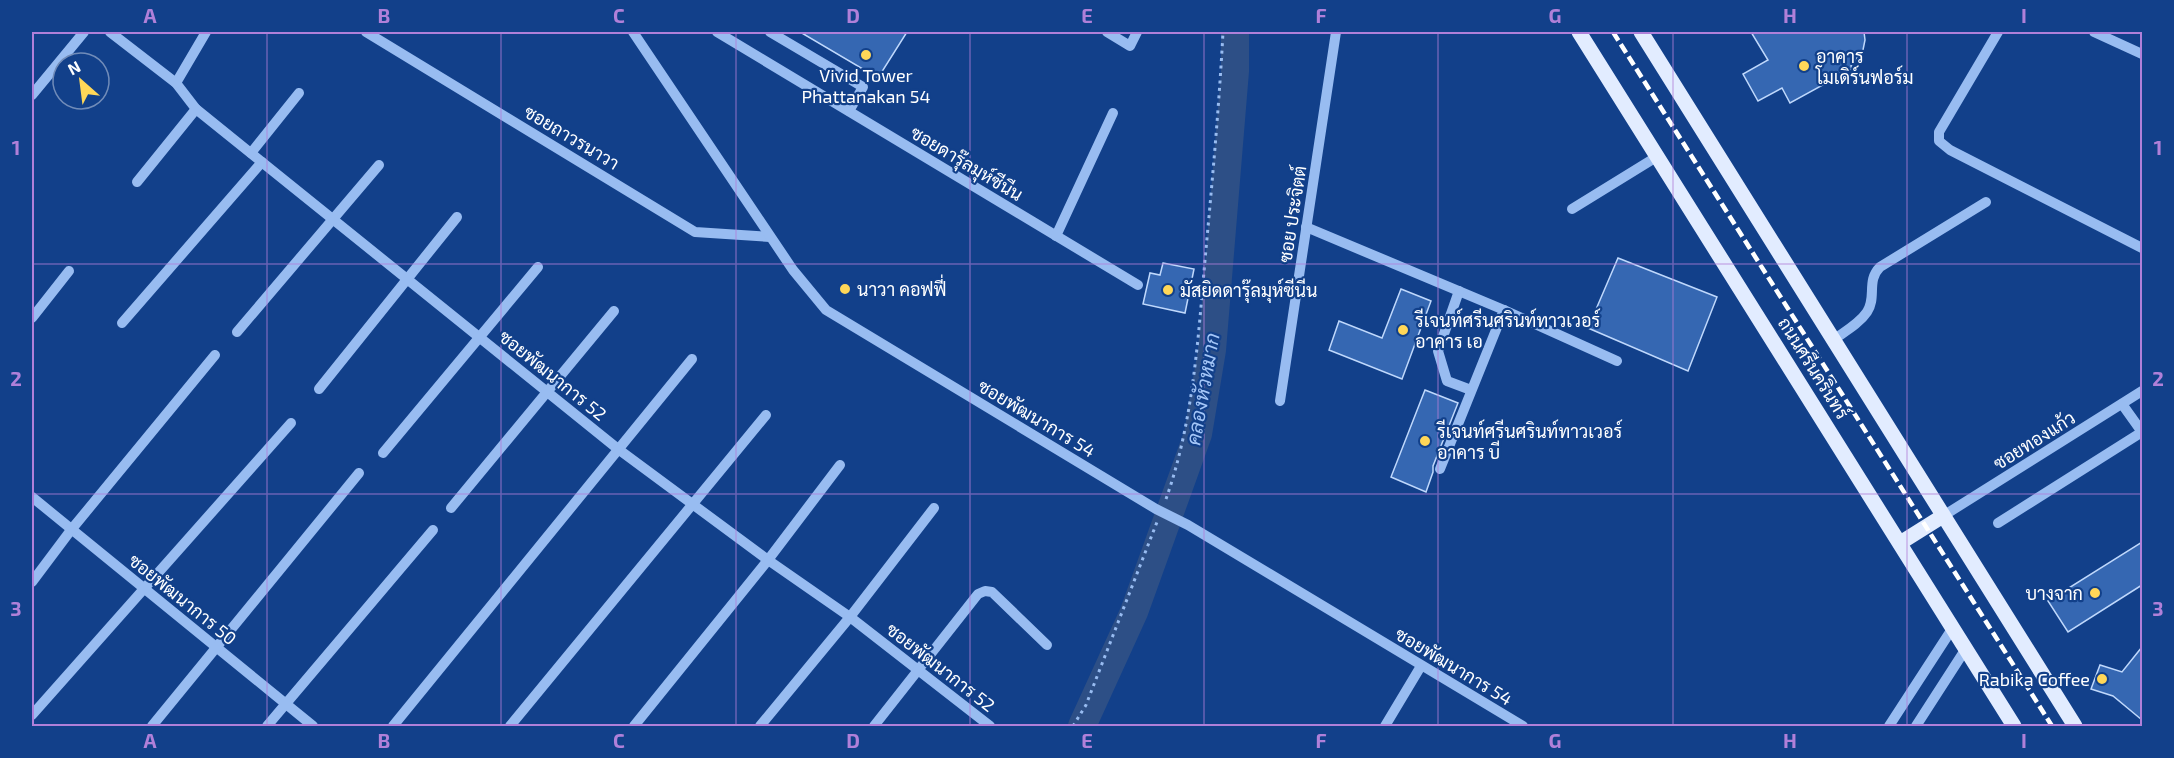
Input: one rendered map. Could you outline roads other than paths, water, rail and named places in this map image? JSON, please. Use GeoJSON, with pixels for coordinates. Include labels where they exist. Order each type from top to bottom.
{"type":"FeatureCollection","features":[{"type":"Feature","properties":{"kind":"main road","name":"ถนนศรีนครินทร์"},"geometry":{"type":"LineString","coordinates":[[1579,32],[2014,726]]}},
{"type":"Feature","properties":{"kind":"main road","name":"ถนนศรีนครินทร์"},"geometry":{"type":"LineString","coordinates":[[1641,32],[2075,726]]}},
{"type":"Feature","properties":{"kind":"main road"},"geometry":{"type":"LineString","coordinates":[[1900,543],[1943,516]]}},
{"type":"Feature","properties":{"kind":"street"},"geometry":{"type":"LineString","coordinates":[[32,95],[84,32]]}},
{"type":"Feature","properties":{"kind":"street","name":"ซอยพัฒนาการ 52"},"geometry":{"type":"LineString","coordinates":[[110,32],[176,83],[196,109],[618,449],[768,560],[850,617],[990,726]]}},
{"type":"Feature","properties":{"kind":"street"},"geometry":{"type":"LineString","coordinates":[[176,83],[206,32]]}},
{"type":"Feature","properties":{"kind":"street","name":"ซอยถาวรนาวา"},"geometry":{"type":"LineString","coordinates":[[366,32],[694,232],[771,237]]}},
{"type":"Feature","properties":{"kind":"street","name":"ซอยพัฒนาการ 54"},"geometry":{"type":"LineString","coordinates":[[633,32],[792,270],[826,310],[1159,512],[1188,525],[1523,726]]}},
{"type":"Feature","properties":{"kind":"street","name":"ซอยดารุ๊ลมุห์ซีนีน"},"geometry":{"type":"LineString","coordinates":[[717,32],[1138,285]]}},
{"type":"Feature","properties":{"kind":"street"},"geometry":{"type":"LineString","coordinates":[[770,32],[863,87],[849,111]]}},
{"type":"Feature","properties":{"kind":"street"},"geometry":{"type":"LineString","coordinates":[[1107,32],[1130,46],[1137,32]]}},
{"type":"Feature","properties":{"kind":"street","name":"ซอย ประจิตต์"},"geometry":{"type":"LineString","coordinates":[[1280,401],[1336,32]]}},
{"type":"Feature","properties":{"kind":"street"},"geometry":{"type":"LineString","coordinates":[[1998,32],[1941,129],[1938,135],[1939,141],[1950,150],[2142,248]]}},
{"type":"Feature","properties":{"kind":"street"},"geometry":{"type":"LineString","coordinates":[[2094,32],[2142,54]]}},
{"type":"Feature","properties":{"kind":"street"},"geometry":{"type":"LineString","coordinates":[[250,153],[300,93]]}},
{"type":"Feature","properties":{"kind":"street"},"geometry":{"type":"LineString","coordinates":[[137,182],[196,109]]}},
{"type":"Feature","properties":{"kind":"street"},"geometry":{"type":"LineString","coordinates":[[1056,236],[1113,113]]}},
{"type":"Feature","properties":{"kind":"street"},"geometry":{"type":"LineString","coordinates":[[1572,210],[1658,156]]}},
{"type":"Feature","properties":{"kind":"street"},"geometry":{"type":"LineString","coordinates":[[122,323],[262,162]]}},
{"type":"Feature","properties":{"kind":"street"},"geometry":{"type":"LineString","coordinates":[[237,332],[379,165]]}},
{"type":"Feature","properties":{"kind":"street"},"geometry":{"type":"LineString","coordinates":[[1833,340],[1867,312],[1871,302],[1872,277],[1880,267],[1986,202]]}},
{"type":"Feature","properties":{"kind":"street"},"geometry":{"type":"LineString","coordinates":[[319,389],[457,217]]}},
{"type":"Feature","properties":{"kind":"street"},"geometry":{"type":"LineString","coordinates":[[1306,227],[1504,310],[1617,361]]}},
{"type":"Feature","properties":{"kind":"street"},"geometry":{"type":"LineString","coordinates":[[383,453],[538,267]]}},
{"type":"Feature","properties":{"kind":"street"},"geometry":{"type":"LineString","coordinates":[[32,318],[69,271]]}},
{"type":"Feature","properties":{"kind":"street"},"geometry":{"type":"LineString","coordinates":[[1459,291],[1438,351],[1447,381],[1471,390]]}},
{"type":"Feature","properties":{"kind":"street"},"geometry":{"type":"LineString","coordinates":[[1440,469],[1504,310]]}},
{"type":"Feature","properties":{"kind":"street"},"geometry":{"type":"LineString","coordinates":[[451,508],[614,311]]}},
{"type":"Feature","properties":{"kind":"street"},"geometry":{"type":"LineString","coordinates":[[32,582],[71,530],[215,355]]}},
{"type":"Feature","properties":{"kind":"street"},"geometry":{"type":"LineString","coordinates":[[393,726],[692,359]]}},
{"type":"Feature","properties":{"kind":"street","name":"ซอยทองแก้ว"},"geometry":{"type":"LineString","coordinates":[[1943,516],[2142,391]]}},
{"type":"Feature","properties":{"kind":"street"},"geometry":{"type":"LineString","coordinates":[[1998,523],[2142,432],[2122,404]]}},
{"type":"Feature","properties":{"kind":"street"},"geometry":{"type":"LineString","coordinates":[[510,726],[766,415]]}},
{"type":"Feature","properties":{"kind":"street"},"geometry":{"type":"LineString","coordinates":[[32,715],[291,423]]}},
{"type":"Feature","properties":{"kind":"street"},"geometry":{"type":"LineString","coordinates":[[634,726],[768,560],[840,465]]}},
{"type":"Feature","properties":{"kind":"street"},"geometry":{"type":"LineString","coordinates":[[152,726],[360,473]]}},
{"type":"Feature","properties":{"kind":"street","name":"ซอยพัฒนาการ 50"},"geometry":{"type":"LineString","coordinates":[[32,497],[313,726]]}},
{"type":"Feature","properties":{"kind":"street"},"geometry":{"type":"LineString","coordinates":[[759,726],[850,617],[934,508]]}},
{"type":"Feature","properties":{"kind":"street"},"geometry":{"type":"LineString","coordinates":[[267,726],[433,530]]}},
{"type":"Feature","properties":{"kind":"street"},"geometry":{"type":"LineString","coordinates":[[874,726],[978,594],[985,591],[992,592],[1047,645]]}},
{"type":"Feature","properties":{"kind":"street"},"geometry":{"type":"LineString","coordinates":[[1889,726],[1952,629]]}},
{"type":"Feature","properties":{"kind":"street"},"geometry":{"type":"LineString","coordinates":[[1916,726],[1965,650]]}},
{"type":"Feature","properties":{"kind":"street"},"geometry":{"type":"LineString","coordinates":[[1385,726],[1421,666]]}},
{"type":"Feature","properties":{"kind":"waterway","name":"คลองหัวหมาก"},"geometry":{"type":"LineString","coordinates":[[1082,726],[1134,612],[1198,434],[1212,350],[1235,71],[1235,32]]}},
{"type":"Feature","properties":{"kind":"railway"},"geometry":{"type":"LineString","coordinates":[[1613,32],[2052,726]]}},
{"type":"Feature","properties":{"kind":"place","name":"Vivid Tower Phattanakan 54"},"geometry":{"type":"Point","coordinates":[866,55]}},
{"type":"Feature","properties":{"kind":"place","name":"อาคาร โมเดิร์นฟอร์ม"},"geometry":{"type":"Point","coordinates":[1804,66]}},
{"type":"Feature","properties":{"kind":"place","name":"นาวา คอฟฟี่"},"geometry":{"type":"Point","coordinates":[845,289]}},
{"type":"Feature","properties":{"kind":"place","name":"มัสยิดดารุ๊ลมุห์ซีนีน"},"geometry":{"type":"Point","coordinates":[1168,290]}},
{"type":"Feature","properties":{"kind":"place","name":"รีเจนท์ศรีนศรินท์ทาวเวอร์ อาคาร เอ"},"geometry":{"type":"Point","coordinates":[1403,330]}},
{"type":"Feature","properties":{"kind":"place","name":"รีเจนท์ศรีนศรินท์ทาวเวอร์ อาคาร บี"},"geometry":{"type":"Point","coordinates":[1425,441]}},
{"type":"Feature","properties":{"kind":"place","name":"บางจาก"},"geometry":{"type":"Point","coordinates":[2095,593]}},
{"type":"Feature","properties":{"kind":"place","name":"Rabika Coffee"},"geometry":{"type":"Point","coordinates":[2102,679]}}]}
